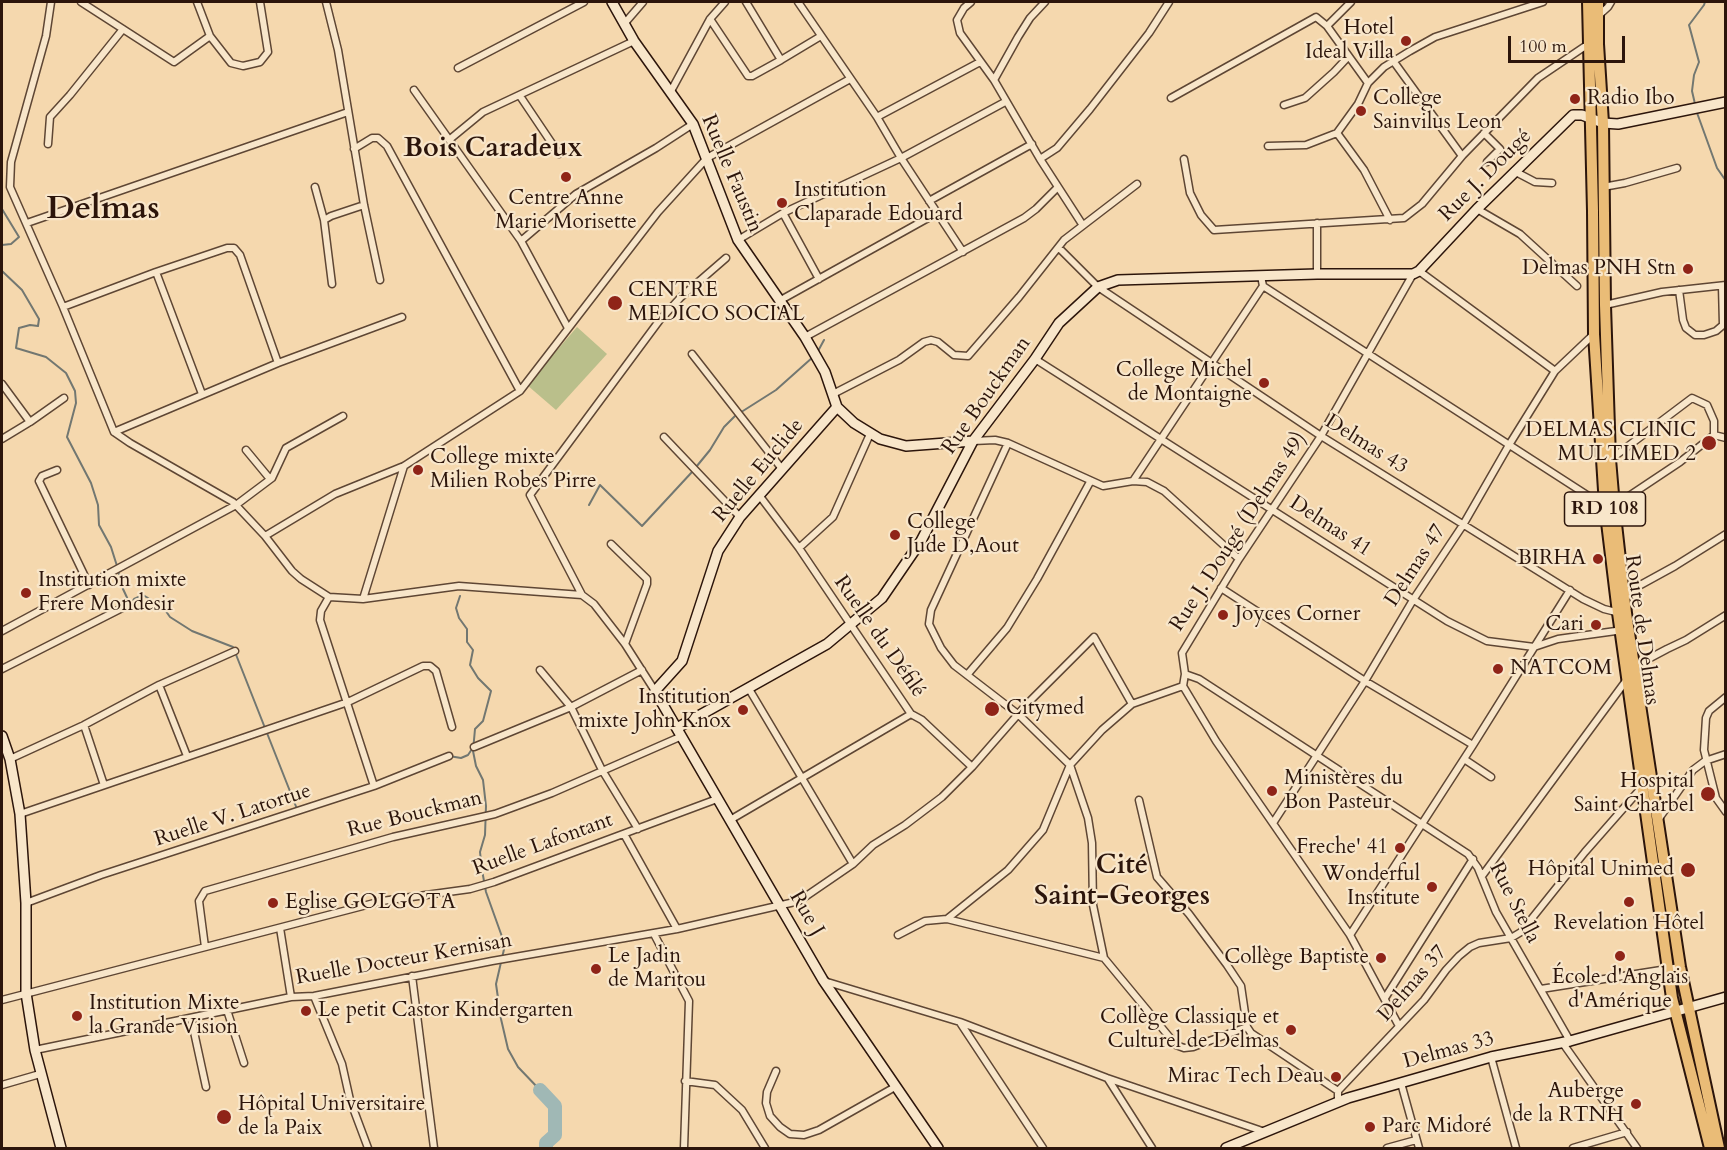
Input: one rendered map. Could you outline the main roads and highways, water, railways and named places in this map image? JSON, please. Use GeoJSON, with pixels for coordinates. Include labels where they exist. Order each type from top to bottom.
{"type":"FeatureCollection","features":[{"type":"Feature","properties":{"kind":"main road","name":"Route de Delmas"},"geometry":{"type":"LineString","coordinates":[[1588,2],[1603,123],[1610,506],[1624,594],[1622,613]]}},
{"type":"Feature","properties":{"kind":"main road","name":"Route de Delmas"},"geometry":{"type":"LineString","coordinates":[[1598,2],[1590,117],[1594,334],[1610,506],[1622,613],[1635,666],[1672,998],[1710,1149]]}},
{"type":"Feature","properties":{"kind":"main road","name":"Route de Delmas"},"geometry":{"type":"LineString","coordinates":[[1625,629],[1628,677],[1647,786],[1657,820],[1680,967],[1719,1149]]}},
{"type":"Feature","properties":{"kind":"waterway"},"geometry":{"type":"LineString","coordinates":[[1695,104],[1692,91],[1694,75],[1699,62],[1689,25],[1705,2]]}},
{"type":"Feature","properties":{"kind":"waterway"},"geometry":{"type":"LineString","coordinates":[[1696,110],[1717,168],[1726,181]]}},
{"type":"Feature","properties":{"kind":"waterway"},"geometry":{"type":"LineString","coordinates":[[2,209],[19,237],[11,244],[2,245]]}},
{"type":"Feature","properties":{"kind":"waterway"},"geometry":{"type":"LineString","coordinates":[[2,271],[22,290],[39,319],[38,326],[30,325],[19,328],[16,348],[46,357],[66,373],[75,391],[76,403],[67,437],[91,483],[98,505],[99,525],[111,547],[117,566]]}},
{"type":"Feature","properties":{"kind":"waterway"},"geometry":{"type":"LineString","coordinates":[[817,353],[824,340]]}},
{"type":"Feature","properties":{"kind":"waterway"},"geometry":{"type":"LineString","coordinates":[[589,505],[600,485],[642,526],[692,472],[710,450],[724,427],[735,416],[776,390],[813,357]]}},
{"type":"Feature","properties":{"kind":"waterway"},"geometry":{"type":"LineString","coordinates":[[118,571],[130,604],[134,599],[143,595],[163,607],[170,617],[192,631],[233,647],[297,809]]}},
{"type":"Feature","properties":{"kind":"waterway"},"geometry":{"type":"LineString","coordinates":[[460,596],[456,608],[459,618],[467,629],[467,642],[473,650],[470,665],[478,678],[491,691],[483,721],[475,729],[473,751],[476,766],[483,780],[486,806],[485,835],[480,852],[482,870],[486,892],[505,945],[496,984],[501,1019],[508,1049],[518,1067],[540,1090]]}},
{"type":"Feature","properties":{"kind":"waterway"},"geometry":{"type":"LineString","coordinates":[[449,756],[461,758],[468,755],[472,749]]}},
{"type":"Feature","properties":{"kind":"waterway"},"geometry":{"type":"LineString","coordinates":[[540,1090],[555,1106],[555,1135],[546,1143],[546,1148]]}},
{"type":"Feature","properties":{"kind":"place","name":"Hotel Ideal Villa"},"geometry":{"type":"Point","coordinates":[1406,41]}},
{"type":"Feature","properties":{"kind":"place","name":"Radio Ibo"},"geometry":{"type":"Point","coordinates":[1575,99]}},
{"type":"Feature","properties":{"kind":"place","name":"College Sainvilus Leon"},"geometry":{"type":"Point","coordinates":[1361,111]}},
{"type":"Feature","properties":{"kind":"place","name":"Centre Anne Marie Morisette"},"geometry":{"type":"Point","coordinates":[566,177]}},
{"type":"Feature","properties":{"kind":"place","name":"Institution Claparade Edouard"},"geometry":{"type":"Point","coordinates":[782,203]}},
{"type":"Feature","properties":{"kind":"place","name":"Delmas PNH Stn"},"geometry":{"type":"Point","coordinates":[1688,269]}},
{"type":"Feature","properties":{"kind":"place","name":"CENTRE MEDICO SOCIAL"},"geometry":{"type":"Point","coordinates":[615,303]}},
{"type":"Feature","properties":{"kind":"place","name":"College Michel de Montaigne"},"geometry":{"type":"Point","coordinates":[1264,383]}},
{"type":"Feature","properties":{"kind":"place","name":"DELMAS CLINIC MULTIMED 2"},"geometry":{"type":"Point","coordinates":[1709,443]}},
{"type":"Feature","properties":{"kind":"place","name":"College mixte Milien Robes Pirre"},"geometry":{"type":"Point","coordinates":[418,470]}},
{"type":"Feature","properties":{"kind":"place","name":"College Jude D,Aout"},"geometry":{"type":"Point","coordinates":[895,535]}},
{"type":"Feature","properties":{"kind":"place","name":"BIRHA"},"geometry":{"type":"Point","coordinates":[1598,559]}},
{"type":"Feature","properties":{"kind":"place","name":"Institution mixte Frere Mondesir"},"geometry":{"type":"Point","coordinates":[26,593]}},
{"type":"Feature","properties":{"kind":"place","name":"Joyces Corner"},"geometry":{"type":"Point","coordinates":[1223,615]}},
{"type":"Feature","properties":{"kind":"place","name":"Cari"},"geometry":{"type":"Point","coordinates":[1596,625]}},
{"type":"Feature","properties":{"kind":"place","name":"NATCOM"},"geometry":{"type":"Point","coordinates":[1498,669]}},
{"type":"Feature","properties":{"kind":"place","name":"Citymed"},"geometry":{"type":"Point","coordinates":[992,709]}},
{"type":"Feature","properties":{"kind":"place","name":"Institution mixte John Knox"},"geometry":{"type":"Point","coordinates":[743,710]}},
{"type":"Feature","properties":{"kind":"place","name":"Ministères du Bon Pasteur"},"geometry":{"type":"Point","coordinates":[1272,791]}},
{"type":"Feature","properties":{"kind":"place","name":"Hospital Saint Charbel"},"geometry":{"type":"Point","coordinates":[1708,794]}},
{"type":"Feature","properties":{"kind":"place","name":"Freche' 41"},"geometry":{"type":"Point","coordinates":[1400,848]}},
{"type":"Feature","properties":{"kind":"place","name":"Hôpital Unimed"},"geometry":{"type":"Point","coordinates":[1688,870]}},
{"type":"Feature","properties":{"kind":"place","name":"Wonderful Institute"},"geometry":{"type":"Point","coordinates":[1432,887]}},
{"type":"Feature","properties":{"kind":"place","name":"Revelation Hôtel"},"geometry":{"type":"Point","coordinates":[1629,902]}},
{"type":"Feature","properties":{"kind":"place","name":"Eglise GOLGOTA"},"geometry":{"type":"Point","coordinates":[273,903]}},
{"type":"Feature","properties":{"kind":"place","name":"École d'Anglais d'Amérique"},"geometry":{"type":"Point","coordinates":[1620,956]}},
{"type":"Feature","properties":{"kind":"place","name":"Collège Baptiste"},"geometry":{"type":"Point","coordinates":[1381,958]}},
{"type":"Feature","properties":{"kind":"place","name":"Le Jadin de Maritou"},"geometry":{"type":"Point","coordinates":[596,969]}},
{"type":"Feature","properties":{"kind":"place","name":"Le petit Castor Kindergarten"},"geometry":{"type":"Point","coordinates":[306,1011]}},
{"type":"Feature","properties":{"kind":"place","name":"Institution Mixte la Grande Vision"},"geometry":{"type":"Point","coordinates":[77,1016]}},
{"type":"Feature","properties":{"kind":"place","name":"Collège Classique et Culturel de Delmas"},"geometry":{"type":"Point","coordinates":[1291,1030]}},
{"type":"Feature","properties":{"kind":"place","name":"Mirac Tech Deau"},"geometry":{"type":"Point","coordinates":[1336,1077]}},
{"type":"Feature","properties":{"kind":"place","name":"Auberge de la RTNH"},"geometry":{"type":"Point","coordinates":[1636,1104]}},
{"type":"Feature","properties":{"kind":"place","name":"Hôpital Universitaire de la Paix"},"geometry":{"type":"Point","coordinates":[224,1117]}},
{"type":"Feature","properties":{"kind":"place","name":"Parc Midoré"},"geometry":{"type":"Point","coordinates":[1370,1127]}},
{"type":"Feature","properties":{"kind":"district","name":"Bois Caradeux"},"geometry":{"type":"Point","coordinates":[493,150]}},
{"type":"Feature","properties":{"kind":"district","name":"Delmas"},"geometry":{"type":"Point","coordinates":[103,210]}},
{"type":"Feature","properties":{"kind":"district","name":"Cité Saint-Georges"},"geometry":{"type":"Point","coordinates":[1122,882]}}]}
